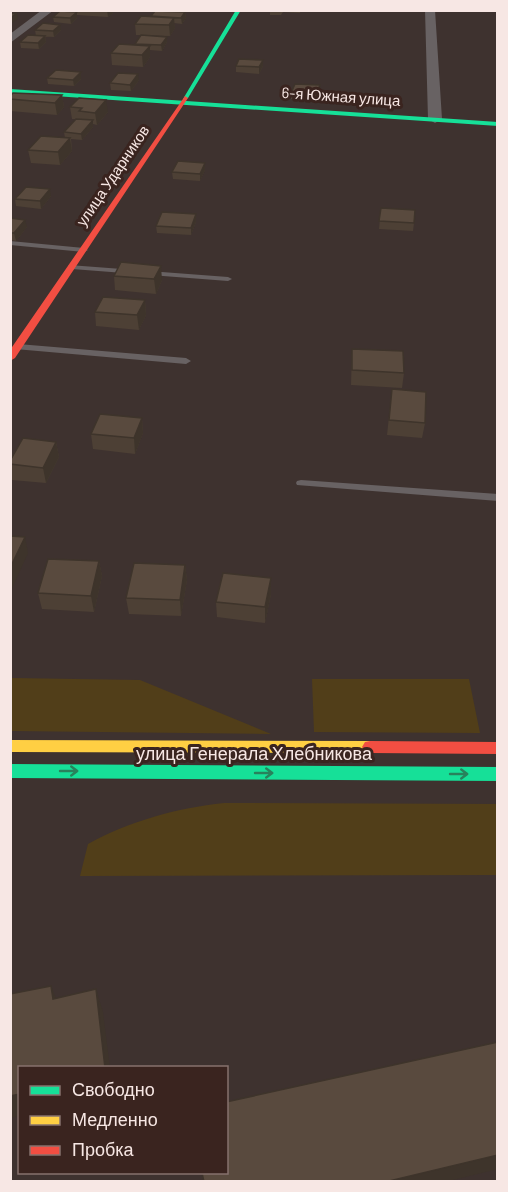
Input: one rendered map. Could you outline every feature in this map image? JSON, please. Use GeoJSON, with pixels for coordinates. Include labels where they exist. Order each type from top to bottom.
{"type":"FeatureCollection","features":[{"type":"Feature","properties":{"kind":"street"},"geometry":{"type":"LineString","coordinates":[[10,40],[50,10]]}},
{"type":"Feature","properties":{"kind":"street","name":"улица Ударников"},"geometry":{"type":"LineString","coordinates":[[14,353],[182,103],[239,10]]}},
{"type":"Feature","properties":{"kind":"street"},"geometry":{"type":"LineString","coordinates":[[430,10],[435,119]]}},
{"type":"Feature","properties":{"kind":"street","name":"6-я Южная улица"},"geometry":{"type":"LineString","coordinates":[[10,90],[498,124]]}},
{"type":"Feature","properties":{"kind":"street","name":"улица Генерала Хлебникова"},"geometry":{"type":"LineString","coordinates":[[10,746],[498,748]]}},
{"type":"Feature","properties":{"kind":"street","name":"улица Генерала Хлебникова"},"geometry":{"type":"LineString","coordinates":[[10,771],[498,774]]}},
{"type":"Feature","properties":{"kind":"lane"},"geometry":{"type":"LineString","coordinates":[[10,243],[84,250]]}},
{"type":"Feature","properties":{"kind":"lane"},"geometry":{"type":"LineString","coordinates":[[72,267],[228,279]]}},
{"type":"Feature","properties":{"kind":"lane"},"geometry":{"type":"LineString","coordinates":[[14,353],[186,362]]}},
{"type":"Feature","properties":{"kind":"lane"},"geometry":{"type":"LineString","coordinates":[[301,483],[498,498]]}},
{"type":"Feature","properties":{"kind":"shaded area"},"geometry":{"type":"Polygon","coordinates":[[[11,678],[140,680],[271,734],[11,731],[11,678]]]}},
{"type":"Feature","properties":{"kind":"shaded area"},"geometry":{"type":"Polygon","coordinates":[[[312,679],[469,679],[480,733],[314,732],[312,679]]]}},
{"type":"Feature","properties":{"kind":"shaded area"},"geometry":{"type":"Polygon","coordinates":[[[224,803],[497,804],[497,875],[80,876],[88,844],[137,822],[189,808],[224,803]]]}},
{"type":"Feature","properties":{"kind":"building"},"geometry":{"type":"Polygon","coordinates":[[[60,11],[77,12],[70,18],[53,17],[60,11]]]}},
{"type":"Feature","properties":{"kind":"building"},"geometry":{"type":"Polygon","coordinates":[[[155,11],[185,12],[181,18],[151,16],[155,11]]]}},
{"type":"Feature","properties":{"kind":"building"},"geometry":{"type":"Polygon","coordinates":[[[141,16],[174,18],[169,25],[135,24],[141,16]]]}},
{"type":"Feature","properties":{"kind":"building"},"geometry":{"type":"Polygon","coordinates":[[[43,23],[60,25],[53,31],[35,30],[43,23]]]}},
{"type":"Feature","properties":{"kind":"building"},"geometry":{"type":"Polygon","coordinates":[[[28,35],[45,36],[38,43],[20,42],[28,35]]]}},
{"type":"Feature","properties":{"kind":"building"},"geometry":{"type":"Polygon","coordinates":[[[141,35],[167,37],[161,45],[135,44],[141,35]]]}},
{"type":"Feature","properties":{"kind":"building"},"geometry":{"type":"Polygon","coordinates":[[[119,44],[150,46],[142,55],[111,53],[119,44]]]}},
{"type":"Feature","properties":{"kind":"building"},"geometry":{"type":"Polygon","coordinates":[[[239,59],[263,60],[259,67],[236,66],[239,59]]]}},
{"type":"Feature","properties":{"kind":"building"},"geometry":{"type":"Polygon","coordinates":[[[56,70],[81,72],[73,80],[47,78],[56,70]]]}},
{"type":"Feature","properties":{"kind":"building"},"geometry":{"type":"Polygon","coordinates":[[[118,73],[138,74],[130,85],[110,83],[118,73]]]}},
{"type":"Feature","properties":{"kind":"building"},"geometry":{"type":"Polygon","coordinates":[[[295,84],[320,85],[316,94],[291,93],[295,84]]]}},
{"type":"Feature","properties":{"kind":"building"},"geometry":{"type":"Polygon","coordinates":[[[13,93],[62,95],[55,103],[10,99],[13,93]]]}},
{"type":"Feature","properties":{"kind":"building"},"geometry":{"type":"Polygon","coordinates":[[[79,98],[106,100],[95,113],[79,111],[82,108],[70,107],[79,98]]]}},
{"type":"Feature","properties":{"kind":"building"},"geometry":{"type":"Polygon","coordinates":[[[76,119],[93,120],[81,134],[64,132],[76,119]]]}},
{"type":"Feature","properties":{"kind":"building"},"geometry":{"type":"Polygon","coordinates":[[[41,136],[70,138],[58,152],[28,150],[41,136]]]}},
{"type":"Feature","properties":{"kind":"building"},"geometry":{"type":"Polygon","coordinates":[[[178,161],[205,163],[200,174],[172,172],[178,161]]]}},
{"type":"Feature","properties":{"kind":"building"},"geometry":{"type":"Polygon","coordinates":[[[26,187],[50,189],[40,201],[15,199],[26,187]]]}},
{"type":"Feature","properties":{"kind":"building"},"geometry":{"type":"Polygon","coordinates":[[[381,208],[415,210],[414,223],[379,221],[381,208]]]}},
{"type":"Feature","properties":{"kind":"building"},"geometry":{"type":"Polygon","coordinates":[[[162,212],[196,214],[191,228],[156,226],[162,212]]]}},
{"type":"Feature","properties":{"kind":"building"},"geometry":{"type":"Polygon","coordinates":[[[10,218],[25,220],[14,233],[10,233],[10,218]]]}},
{"type":"Feature","properties":{"kind":"building"},"geometry":{"type":"Polygon","coordinates":[[[121,262],[161,266],[154,279],[114,276],[121,262]]]}},
{"type":"Feature","properties":{"kind":"building"},"geometry":{"type":"Polygon","coordinates":[[[103,297],[145,300],[137,315],[95,312],[103,297]]]}},
{"type":"Feature","properties":{"kind":"building"},"geometry":{"type":"Polygon","coordinates":[[[352,349],[403,351],[404,373],[352,370],[352,349]]]}},
{"type":"Feature","properties":{"kind":"building"},"geometry":{"type":"Polygon","coordinates":[[[392,389],[426,392],[425,423],[389,420],[392,389]]]}},
{"type":"Feature","properties":{"kind":"building"},"geometry":{"type":"Polygon","coordinates":[[[100,414],[142,418],[134,438],[91,434],[100,414]]]}},
{"type":"Feature","properties":{"kind":"building"},"geometry":{"type":"Polygon","coordinates":[[[23,438],[56,442],[43,468],[10,464],[23,438]]]}},
{"type":"Feature","properties":{"kind":"building"},"geometry":{"type":"Polygon","coordinates":[[[10,536],[25,537],[10,568],[10,536]]]}},
{"type":"Feature","properties":{"kind":"building"},"geometry":{"type":"Polygon","coordinates":[[[48,559],[99,561],[91,596],[38,593],[48,559]]]}},
{"type":"Feature","properties":{"kind":"building"},"geometry":{"type":"Polygon","coordinates":[[[134,563],[185,565],[180,600],[126,598],[134,563]]]}},
{"type":"Feature","properties":{"kind":"building"},"geometry":{"type":"Polygon","coordinates":[[[223,573],[271,578],[265,607],[216,602],[223,573]]]}},
{"type":"Feature","properties":{"kind":"building"},"geometry":{"type":"Polygon","coordinates":[[[51,986],[53,999],[96,989],[105,1066],[18,1066],[18,1094],[10,1096],[10,994],[51,986]]]}},
{"type":"Feature","properties":{"kind":"building"},"geometry":{"type":"Polygon","coordinates":[[[498,1042],[498,1155],[385,1182],[204,1182],[202,1174],[228,1174],[228,1102],[498,1042]]]}},
{"type":"Feature","properties":{"kind":"traffic: fast"},"geometry":{"type":"LineString","coordinates":[[185,98],[239,10]]}},
{"type":"Feature","properties":{"kind":"traffic: fast"},"geometry":{"type":"LineString","coordinates":[[10,91],[498,124]]}},
{"type":"Feature","properties":{"kind":"traffic: fast"},"geometry":{"type":"LineString","coordinates":[[10,771],[498,774]]}},
{"type":"Feature","properties":{"kind":"traffic: slow"},"geometry":{"type":"LineString","coordinates":[[10,746],[370,747]]}},
{"type":"Feature","properties":{"kind":"traffic: jam"},"geometry":{"type":"LineString","coordinates":[[10,358],[185,98]]}},
{"type":"Feature","properties":{"kind":"traffic: jam"},"geometry":{"type":"LineString","coordinates":[[370,747],[498,748]]}}]}
